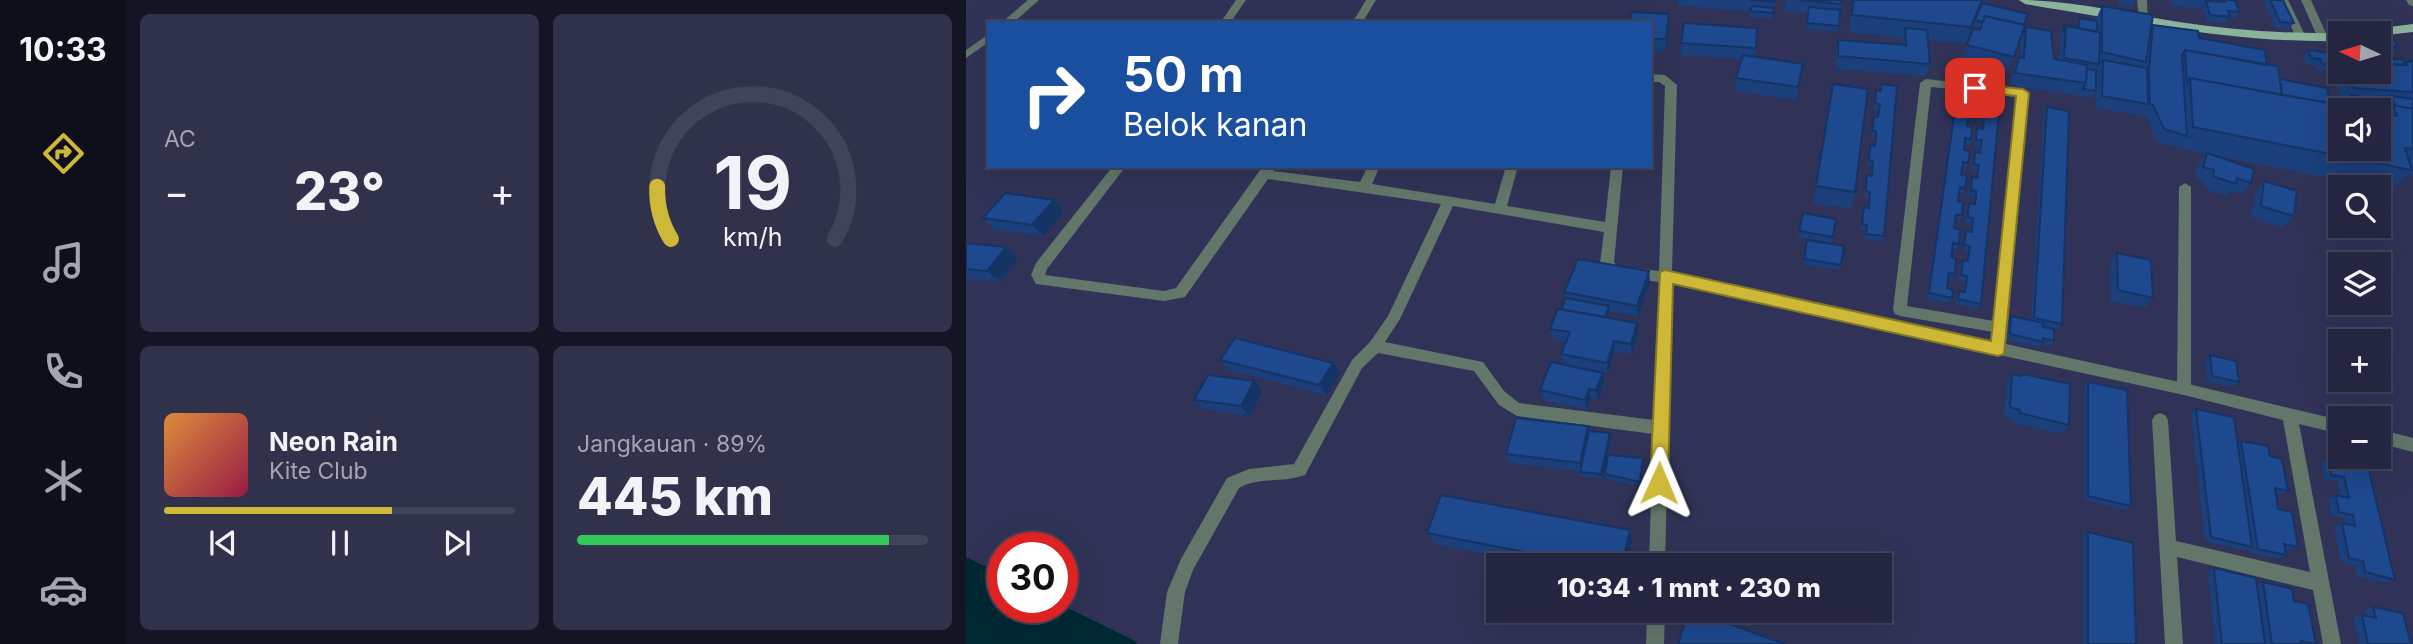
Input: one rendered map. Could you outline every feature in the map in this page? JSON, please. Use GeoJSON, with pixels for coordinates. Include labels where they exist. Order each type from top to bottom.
{"type":"FeatureCollection","features":[{"type":"Feature","properties":{"kind":"main road"},"geometry":{"type":"LineString","coordinates":[[2027,0],[2144,20],[2328,38]]}},
{"type":"Feature","properties":{"kind":"main road"},"geometry":{"type":"LineString","coordinates":[[2391,31],[2413,28]]}},
{"type":"Feature","properties":{"kind":"street"},"geometry":{"type":"LineString","coordinates":[[1008,21],[1034,0]]}},
{"type":"Feature","properties":{"kind":"street"},"geometry":{"type":"LineString","coordinates":[[1226,21],[1241,0]]}},
{"type":"Feature","properties":{"kind":"street"},"geometry":{"type":"LineString","coordinates":[[1358,21],[1371,0]]}},
{"type":"Feature","properties":{"kind":"street"},"geometry":{"type":"LineString","coordinates":[[2142,0],[2144,20]]}},
{"type":"Feature","properties":{"kind":"street"},"geometry":{"type":"LineString","coordinates":[[2283,0],[2301,37]]}},
{"type":"Feature","properties":{"kind":"street"},"geometry":{"type":"LineString","coordinates":[[2306,0],[2323,38]]}},
{"type":"Feature","properties":{"kind":"street"},"geometry":{"type":"LineString","coordinates":[[966,55],[987,39]]}},
{"type":"Feature","properties":{"kind":"street"},"geometry":{"type":"LineString","coordinates":[[1652,78],[1661,78],[1671,85],[1657,553]]}},
{"type":"Feature","properties":{"kind":"street"},"geometry":{"type":"LineString","coordinates":[[1998,349],[2023,93],[1926,83],[1900,310],[2000,328]]}},
{"type":"Feature","properties":{"kind":"street"},"geometry":{"type":"LineString","coordinates":[[1118,168],[1041,267],[1038,275],[1041,280],[1164,296],[1180,293],[1268,170],[1609,228]]}},
{"type":"Feature","properties":{"kind":"street"},"geometry":{"type":"LineString","coordinates":[[1364,187],[1373,168]]}},
{"type":"Feature","properties":{"kind":"street"},"geometry":{"type":"LineString","coordinates":[[1500,209],[1511,168]]}},
{"type":"Feature","properties":{"kind":"street"},"geometry":{"type":"LineString","coordinates":[[1617,168],[1609,228],[1609,269],[1665,276],[2184,389],[2328,424]]}},
{"type":"Feature","properties":{"kind":"street"},"geometry":{"type":"LineString","coordinates":[[2184,389],[2185,187]]}},
{"type":"Feature","properties":{"kind":"street"},"geometry":{"type":"LineString","coordinates":[[1169,644],[1176,592],[1187,565],[1233,483],[1242,476],[1291,474],[1299,470],[1357,364],[1375,346],[1393,319],[1449,201]]}},
{"type":"Feature","properties":{"kind":"street"},"geometry":{"type":"LineString","coordinates":[[1375,346],[1478,366],[1497,396],[1517,409],[1660,428]]}},
{"type":"Feature","properties":{"kind":"street"},"geometry":{"type":"LineString","coordinates":[[2290,415],[2332,644]]}},
{"type":"Feature","properties":{"kind":"street"},"geometry":{"type":"LineString","coordinates":[[2160,420],[2174,644]]}},
{"type":"Feature","properties":{"kind":"street"},"geometry":{"type":"LineString","coordinates":[[2391,439],[2413,445]]}},
{"type":"Feature","properties":{"kind":"street"},"geometry":{"type":"LineString","coordinates":[[2168,547],[2321,583]]}},
{"type":"Feature","properties":{"kind":"street"},"geometry":{"type":"LineString","coordinates":[[1655,644],[1656,623]]}},
{"type":"Feature","properties":{"kind":"water"},"geometry":{"type":"Polygon","coordinates":[[[966,557],[987,567],[987,623],[1078,623],[1078,613],[1137,642],[1136,644],[966,644],[966,557]]]}},
{"type":"Feature","properties":{"kind":"building"},"geometry":{"type":"Polygon","coordinates":[[[1800,0],[1842,0],[1841,4],[1800,0]]]}},
{"type":"Feature","properties":{"kind":"building"},"geometry":{"type":"Polygon","coordinates":[[[1853,0],[1982,0],[1971,27],[1852,15],[1853,0]]]}},
{"type":"Feature","properties":{"kind":"building"},"geometry":{"type":"Polygon","coordinates":[[[2224,0],[2235,0],[2239,12],[2228,11],[2230,17],[2210,15],[2206,1],[2225,2],[2224,0]]]}},
{"type":"Feature","properties":{"kind":"building"},"geometry":{"type":"Polygon","coordinates":[[[2270,0],[2283,0],[2294,23],[2280,22],[2270,0]]]}},
{"type":"Feature","properties":{"kind":"building"},"geometry":{"type":"Polygon","coordinates":[[[1982,3],[2028,14],[2024,25],[1985,16],[1983,22],[1975,20],[1982,3]]]}},
{"type":"Feature","properties":{"kind":"building"},"geometry":{"type":"Polygon","coordinates":[[[1752,6],[1774,8],[1773,13],[1750,11],[1752,6]]]}},
{"type":"Feature","properties":{"kind":"building"},"geometry":{"type":"Polygon","coordinates":[[[2102,6],[2153,15],[2146,62],[2102,52],[2102,6]]]}},
{"type":"Feature","properties":{"kind":"building"},"geometry":{"type":"Polygon","coordinates":[[[1809,7],[1840,10],[1839,26],[1807,23],[1809,7]]]}},
{"type":"Feature","properties":{"kind":"building"},"geometry":{"type":"Polygon","coordinates":[[[1631,12],[1669,14],[1666,39],[1652,39],[1652,21],[1630,21],[1631,12]]]}},
{"type":"Feature","properties":{"kind":"building"},"geometry":{"type":"Polygon","coordinates":[[[1985,16],[2025,25],[2014,57],[1967,45],[1973,29],[1980,30],[1985,16]]]}},
{"type":"Feature","properties":{"kind":"building"},"geometry":{"type":"Polygon","coordinates":[[[2079,18],[2097,21],[2097,32],[2066,26],[2063,32],[2064,25],[2079,27],[2079,18]]]}},
{"type":"Feature","properties":{"kind":"building"},"geometry":{"type":"Polygon","coordinates":[[[1684,23],[1757,28],[1756,48],[1681,43],[1684,23]]]}},
{"type":"Feature","properties":{"kind":"building"},"geometry":{"type":"Polygon","coordinates":[[[2153,25],[2198,31],[2199,38],[2265,50],[2267,65],[2185,50],[2182,55],[2187,136],[2164,129],[2153,105],[2150,104],[2149,69],[2153,25]]]}},
{"type":"Feature","properties":{"kind":"building"},"geometry":{"type":"Polygon","coordinates":[[[2066,26],[2100,32],[2099,64],[2064,58],[2066,26]]]}},
{"type":"Feature","properties":{"kind":"building"},"geometry":{"type":"Polygon","coordinates":[[[2026,27],[2051,31],[2054,59],[2087,65],[2086,83],[2015,73],[2019,57],[2024,58],[2026,27]]]}},
{"type":"Feature","properties":{"kind":"building"},"geometry":{"type":"Polygon","coordinates":[[[1905,28],[1927,30],[1930,64],[1838,56],[1838,40],[1906,45],[1905,28]]]}},
{"type":"Feature","properties":{"kind":"building"},"geometry":{"type":"Polygon","coordinates":[[[2391,40],[2394,40],[2398,47],[2391,46],[2391,40]]]}},
{"type":"Feature","properties":{"kind":"building"},"geometry":{"type":"Polygon","coordinates":[[[2185,50],[2278,66],[2282,95],[2190,78],[2187,82],[2185,50]]]}},
{"type":"Feature","properties":{"kind":"building"},"geometry":{"type":"Polygon","coordinates":[[[2308,50],[2328,53],[2328,64],[2322,64],[2320,59],[2311,58],[2308,50]]]}},
{"type":"Feature","properties":{"kind":"building"},"geometry":{"type":"Polygon","coordinates":[[[2391,54],[2394,59],[2413,60],[2402,65],[2391,64],[2391,54]]]}},
{"type":"Feature","properties":{"kind":"building"},"geometry":{"type":"Polygon","coordinates":[[[1743,55],[1803,64],[1798,87],[1736,78],[1743,55]]]}},
{"type":"Feature","properties":{"kind":"building"},"geometry":{"type":"Polygon","coordinates":[[[2103,60],[2147,68],[2148,104],[2102,96],[2103,60]]]}},
{"type":"Feature","properties":{"kind":"building"},"geometry":{"type":"Polygon","coordinates":[[[2405,62],[2413,62],[2413,92],[2353,88],[2351,84],[2391,84],[2391,64],[2407,65],[2405,62]]]}},
{"type":"Feature","properties":{"kind":"building"},"geometry":{"type":"Polygon","coordinates":[[[2087,69],[2096,70],[2096,91],[2083,89],[2087,69]]]}},
{"type":"Feature","properties":{"kind":"building"},"geometry":{"type":"Polygon","coordinates":[[[2190,78],[2328,103],[2328,154],[2193,127],[2190,78]]]}},
{"type":"Feature","properties":{"kind":"building"},"geometry":{"type":"Polygon","coordinates":[[[2280,79],[2327,88],[2329,98],[2328,103],[2282,95],[2280,79]]]}},
{"type":"Feature","properties":{"kind":"building"},"geometry":{"type":"Polygon","coordinates":[[[1833,84],[1868,89],[1855,192],[1816,186],[1833,84]]]}},
{"type":"Feature","properties":{"kind":"building"},"geometry":{"type":"Polygon","coordinates":[[[1881,84],[1897,86],[1884,236],[1866,234],[1867,225],[1862,224],[1864,207],[1869,208],[1870,192],[1866,191],[1866,183],[1867,175],[1872,176],[1870,145],[1875,146],[1876,131],[1872,131],[1880,104],[1875,103],[1876,90],[1881,91],[1881,84]]]}},
{"type":"Feature","properties":{"kind":"building"},"geometry":{"type":"Polygon","coordinates":[[[1982,89],[2001,92],[1981,304],[1958,299],[1959,291],[1965,292],[1967,276],[1961,275],[1963,260],[1968,261],[1970,246],[1964,245],[1966,231],[1972,232],[1973,218],[1968,217],[1969,203],[1975,204],[1976,198],[1976,191],[1971,190],[1972,177],[1977,178],[1979,165],[1974,164],[1975,152],[1980,153],[1982,140],[1976,140],[1977,128],[1983,129],[1984,117],[1979,116],[1980,105],[1985,106],[1987,95],[1981,94],[1982,89]]]}},
{"type":"Feature","properties":{"kind":"building"},"geometry":{"type":"Polygon","coordinates":[[[1957,95],[1971,98],[1970,103],[1975,104],[1974,115],[1969,115],[1967,126],[1972,127],[1971,139],[1965,138],[1964,150],[1970,151],[1968,163],[1963,162],[1961,175],[1967,176],[1965,189],[1960,187],[1958,201],[1963,202],[1962,215],[1956,215],[1954,228],[1960,230],[1959,244],[1953,243],[1951,257],[1956,259],[1955,274],[1949,273],[1947,288],[1953,290],[1952,298],[1929,293],[1957,95]]]}},
{"type":"Feature","properties":{"kind":"building"},"geometry":{"type":"Polygon","coordinates":[[[2391,96],[2413,99],[2413,109],[2393,105],[2391,107],[2391,103],[2394,103],[2391,96]]]}},
{"type":"Feature","properties":{"kind":"building"},"geometry":{"type":"Polygon","coordinates":[[[2393,105],[2413,109],[2413,149],[2405,148],[2412,170],[2366,161],[2391,161],[2391,115],[2397,116],[2393,105]]]}},
{"type":"Feature","properties":{"kind":"building"},"geometry":{"type":"Polygon","coordinates":[[[2047,107],[2069,111],[2062,324],[2034,318],[2047,107]]]}},
{"type":"Feature","properties":{"kind":"building"},"geometry":{"type":"Polygon","coordinates":[[[2207,153],[2254,169],[2251,183],[2237,178],[2236,184],[2213,176],[2214,170],[2203,167],[2207,153]]]}},
{"type":"Feature","properties":{"kind":"building"},"geometry":{"type":"Polygon","coordinates":[[[2264,181],[2297,191],[2294,216],[2261,206],[2264,181]]]}},
{"type":"Feature","properties":{"kind":"building"},"geometry":{"type":"Polygon","coordinates":[[[1005,193],[1054,200],[1032,225],[983,218],[1005,193]]]}},
{"type":"Feature","properties":{"kind":"building"},"geometry":{"type":"Polygon","coordinates":[[[1803,213],[1836,219],[1833,237],[1799,231],[1803,213]]]}},
{"type":"Feature","properties":{"kind":"building"},"geometry":{"type":"Polygon","coordinates":[[[1807,240],[1844,246],[1841,265],[1804,259],[1807,240]]]}},
{"type":"Feature","properties":{"kind":"building"},"geometry":{"type":"Polygon","coordinates":[[[966,243],[1006,247],[987,271],[966,269],[966,243]]]}},
{"type":"Feature","properties":{"kind":"building"},"geometry":{"type":"Polygon","coordinates":[[[2117,253],[2151,260],[2153,298],[2118,290],[2117,253]]]}},
{"type":"Feature","properties":{"kind":"building"},"geometry":{"type":"Polygon","coordinates":[[[1578,259],[1649,271],[1637,306],[1564,292],[1578,259]]]}},
{"type":"Feature","properties":{"kind":"building"},"geometry":{"type":"Polygon","coordinates":[[[1566,298],[1609,306],[1605,317],[1561,309],[1566,298]]]}},
{"type":"Feature","properties":{"kind":"building"},"geometry":{"type":"Polygon","coordinates":[[[1558,309],[1637,323],[1631,344],[1614,341],[1607,363],[1561,354],[1570,332],[1550,329],[1558,309]]]}},
{"type":"Feature","properties":{"kind":"building"},"geometry":{"type":"Polygon","coordinates":[[[2011,316],[2043,323],[2043,327],[2054,329],[2054,341],[2043,338],[2043,342],[2010,334],[2011,316]]]}},
{"type":"Feature","properties":{"kind":"building"},"geometry":{"type":"Polygon","coordinates":[[[1235,338],[1333,363],[1319,385],[1220,360],[1235,338]]]}},
{"type":"Feature","properties":{"kind":"building"},"geometry":{"type":"Polygon","coordinates":[[[2210,355],[2236,361],[2239,382],[2212,376],[2210,355]]]}},
{"type":"Feature","properties":{"kind":"building"},"geometry":{"type":"Polygon","coordinates":[[[1551,362],[1603,373],[1596,390],[1589,389],[1585,400],[1540,390],[1551,362]]]}},
{"type":"Feature","properties":{"kind":"building"},"geometry":{"type":"Polygon","coordinates":[[[2012,374],[2070,384],[2069,425],[2020,413],[2020,410],[2010,407],[2012,374]]]}},
{"type":"Feature","properties":{"kind":"building"},"geometry":{"type":"Polygon","coordinates":[[[1208,375],[1254,381],[1241,406],[1194,400],[1208,375]]]}},
{"type":"Feature","properties":{"kind":"building"},"geometry":{"type":"Polygon","coordinates":[[[2088,382],[2127,390],[2131,506],[2088,496],[2088,382]]]}},
{"type":"Feature","properties":{"kind":"building"},"geometry":{"type":"Polygon","coordinates":[[[2196,409],[2234,417],[2252,547],[2211,537],[2196,409]]]}},
{"type":"Feature","properties":{"kind":"building"},"geometry":{"type":"Polygon","coordinates":[[[1516,418],[1588,426],[1580,463],[1506,454],[1516,418]]]}},
{"type":"Feature","properties":{"kind":"building"},"geometry":{"type":"Polygon","coordinates":[[[1589,431],[1610,433],[1601,474],[1580,472],[1589,431]]]}},
{"type":"Feature","properties":{"kind":"building"},"geometry":{"type":"Polygon","coordinates":[[[2241,441],[2268,446],[2270,456],[2282,459],[2288,491],[2275,488],[2278,509],[2292,512],[2298,547],[2284,544],[2286,555],[2258,549],[2241,441]]]}},
{"type":"Feature","properties":{"kind":"building"},"geometry":{"type":"Polygon","coordinates":[[[1608,455],[1643,458],[1640,482],[1605,474],[1608,455]]]}},
{"type":"Feature","properties":{"kind":"building"},"geometry":{"type":"Polygon","coordinates":[[[2330,469],[2368,469],[2395,580],[2365,572],[2363,561],[2349,558],[2342,523],[2355,526],[2353,515],[2339,512],[2336,495],[2349,498],[2344,477],[2331,475],[2330,469]]]}},
{"type":"Feature","properties":{"kind":"building"},"geometry":{"type":"Polygon","coordinates":[[[1441,495],[1630,530],[1625,553],[1530,553],[1427,533],[1441,495]]]}},
{"type":"Feature","properties":{"kind":"building"},"geometry":{"type":"Polygon","coordinates":[[[2088,532],[2133,543],[2136,644],[2088,644],[2088,532]]]}},
{"type":"Feature","properties":{"kind":"building"},"geometry":{"type":"Polygon","coordinates":[[[2214,568],[2256,578],[2265,644],[2222,644],[2214,568]]]}},
{"type":"Feature","properties":{"kind":"building"},"geometry":{"type":"Polygon","coordinates":[[[2263,582],[2292,589],[2294,601],[2308,604],[2316,644],[2301,641],[2302,644],[2272,644],[2263,582]]]}},
{"type":"Feature","properties":{"kind":"building"},"geometry":{"type":"Polygon","coordinates":[[[2373,607],[2403,613],[2411,644],[2368,644],[2362,615],[2376,618],[2373,607]]]}},
{"type":"Feature","properties":{"kind":"building"},"geometry":{"type":"Polygon","coordinates":[[[1685,623],[1726,623],[1785,644],[1678,644],[1685,623]]]}},
{"type":"Feature","properties":{"kind":"route"},"geometry":{"type":"LineString","coordinates":[[1659,483],[1665,276],[1998,349],[2023,93],[1975,88]]}}]}
